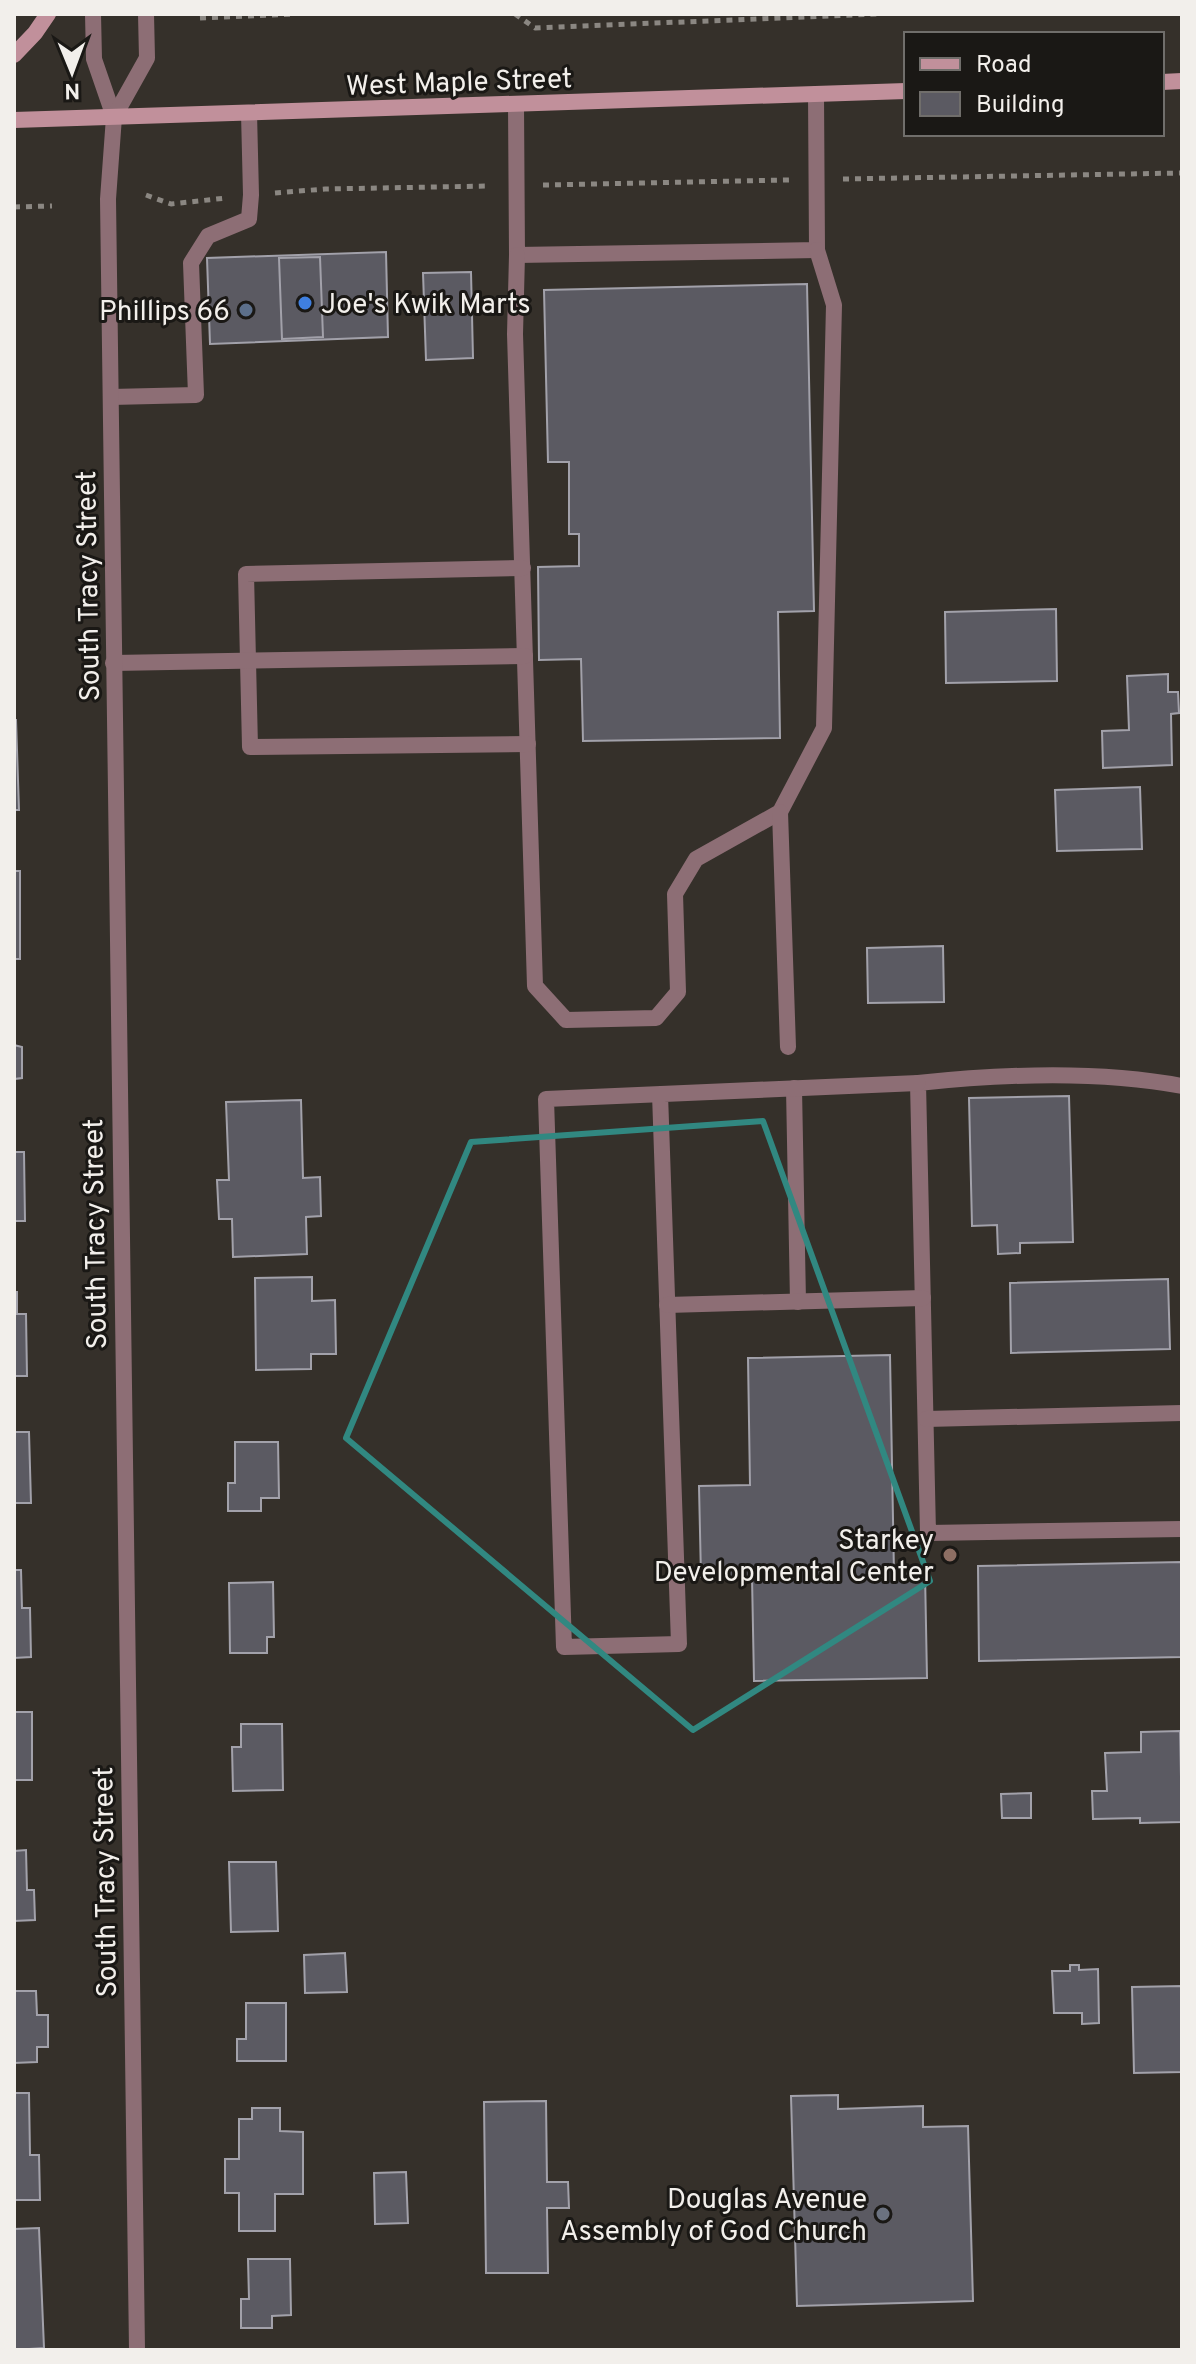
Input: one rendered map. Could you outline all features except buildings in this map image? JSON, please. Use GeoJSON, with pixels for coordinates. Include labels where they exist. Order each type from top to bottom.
{"type":"FeatureCollection","features":[{"type":"Feature","properties":{"kind":"main road"},"geometry":{"type":"LineString","coordinates":[[14,55],[48,14]]}},
{"type":"Feature","properties":{"kind":"main road","name":"West Maple Street"},"geometry":{"type":"LineString","coordinates":[[14,120],[904,91]]}},
{"type":"Feature","properties":{"kind":"street","name":"South Tracy Street"},"geometry":{"type":"LineString","coordinates":[[93,14],[94,59],[114,117],[108,199],[137,2350]]}},
{"type":"Feature","properties":{"kind":"street","name":"South Tracy Street"},"geometry":{"type":"LineString","coordinates":[[114,117],[147,58],[146,14]]}},
{"type":"Feature","properties":{"kind":"street"},"geometry":{"type":"LineString","coordinates":[[788,1047],[780,812],[824,728],[834,305],[817,250],[816,94]]}},
{"type":"Feature","properties":{"kind":"street"},"geometry":{"type":"LineString","coordinates":[[516,105],[515,334],[535,986],[566,1020],[656,1018],[678,992],[675,894],[682,882],[696,859],[780,812]]}},
{"type":"Feature","properties":{"kind":"street"},"geometry":{"type":"LineString","coordinates":[[111,397],[196,395],[191,263],[208,236],[249,219],[249,113]]}},
{"type":"Feature","properties":{"kind":"street"},"geometry":{"type":"LineString","coordinates":[[517,255],[817,250]]}},
{"type":"Feature","properties":{"kind":"street"},"geometry":{"type":"LineString","coordinates":[[523,568],[246,574],[250,747],[528,744]]}},
{"type":"Feature","properties":{"kind":"street"},"geometry":{"type":"LineString","coordinates":[[113,663],[525,656]]}},
{"type":"Feature","properties":{"kind":"street"},"geometry":{"type":"LineString","coordinates":[[660,1094],[679,1644],[564,1647],[546,1099],[794,1088],[918,1083],[991,1075],[1146,1079],[1182,1086]]}},
{"type":"Feature","properties":{"kind":"street"},"geometry":{"type":"LineString","coordinates":[[918,1083],[928,1533],[1182,1529]]}},
{"type":"Feature","properties":{"kind":"street"},"geometry":{"type":"LineString","coordinates":[[794,1088],[798,1302]]}},
{"type":"Feature","properties":{"kind":"street"},"geometry":{"type":"LineString","coordinates":[[667,1305],[923,1298]]}},
{"type":"Feature","properties":{"kind":"street"},"geometry":{"type":"LineString","coordinates":[[926,1419],[1182,1413]]}},
{"type":"Feature","properties":{"kind":"path"},"geometry":{"type":"LineString","coordinates":[[200,18],[293,14]]}},
{"type":"Feature","properties":{"kind":"path"},"geometry":{"type":"LineString","coordinates":[[515,14],[535,28],[877,14]]}},
{"type":"Feature","properties":{"kind":"path"},"geometry":{"type":"LineString","coordinates":[[146,195],[171,204],[325,189],[1182,173]]}},
{"type":"Feature","properties":{"kind":"path"},"geometry":{"type":"LineString","coordinates":[[14,207],[52,206]]}},
{"type":"Feature","properties":{"kind":"highlighted area"},"geometry":{"type":"Polygon","coordinates":[[[763,1121],[930,1581],[693,1730],[346,1438],[471,1142],[763,1121]]]}},
{"type":"Feature","properties":{"kind":"place","name":"Joe's Kwik Marts"},"geometry":{"type":"Point","coordinates":[305,303]}},
{"type":"Feature","properties":{"kind":"place","name":"Phillips 66"},"geometry":{"type":"Point","coordinates":[246,310]}},
{"type":"Feature","properties":{"kind":"place","name":"Starkey Developmental Center"},"geometry":{"type":"Point","coordinates":[950,1555]}},
{"type":"Feature","properties":{"kind":"place","name":"Douglas Avenue Assembly of God Church"},"geometry":{"type":"Point","coordinates":[883,2214]}}]}
